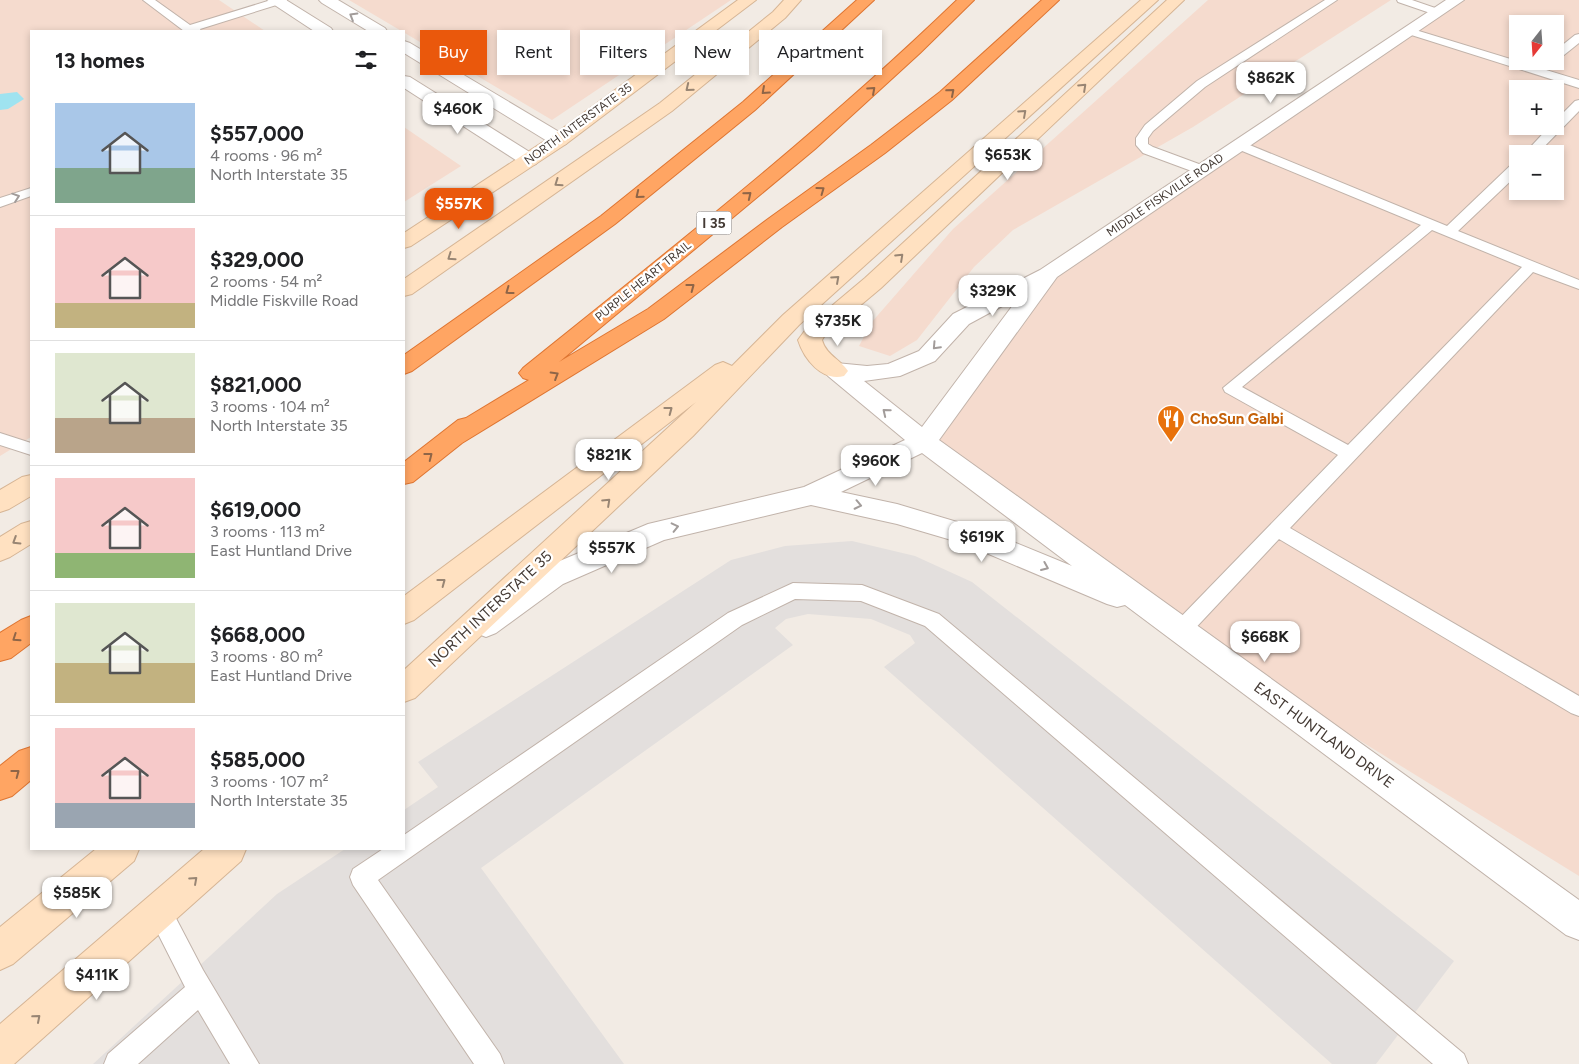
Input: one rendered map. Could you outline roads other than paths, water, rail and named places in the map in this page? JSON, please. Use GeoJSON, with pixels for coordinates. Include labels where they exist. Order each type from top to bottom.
{"type":"FeatureCollection","features":[{"type":"Feature","properties":{"kind":"highway"},"geometry":{"type":"LineString","coordinates":[[405,365],[608,220],[749,106],[866,0]]}},
{"type":"Feature","properties":{"kind":"highway","name":"PURPLE HEART TRAIL"},"geometry":{"type":"LineString","coordinates":[[405,474],[817,139],[912,54],[966,0]]}},
{"type":"Feature","properties":{"kind":"highway"},"geometry":{"type":"LineString","coordinates":[[453,437],[656,314],[775,223],[878,149],[946,96],[1051,0]]}},
{"type":"Feature","properties":{"kind":"highway"},"geometry":{"type":"LineString","coordinates":[[0,649],[30,629]]}},
{"type":"Feature","properties":{"kind":"highway"},"geometry":{"type":"LineString","coordinates":[[0,785],[30,762]]}},
{"type":"Feature","properties":{"kind":"main road","name":"NORTH INTERSTATE 35"},"geometry":{"type":"LineString","coordinates":[[405,241],[559,140],[748,0]]}},
{"type":"Feature","properties":{"kind":"main road"},"geometry":{"type":"LineString","coordinates":[[405,288],[666,107],[779,15],[793,0]]}},
{"type":"Feature","properties":{"kind":"main road","name":"NORTH INTERSTATE 35"},"geometry":{"type":"LineString","coordinates":[[413,681],[684,430],[791,320],[1150,0]]}},
{"type":"Feature","properties":{"kind":"main road"},"geometry":{"type":"LineString","coordinates":[[836,370],[814,353],[810,340],[817,330],[880,276],[1176,0]]}},
{"type":"Feature","properties":{"kind":"main road"},"geometry":{"type":"LineString","coordinates":[[405,611],[791,320]]}},
{"type":"Feature","properties":{"kind":"main road"},"geometry":{"type":"LineString","coordinates":[[0,502],[30,485]]}},
{"type":"Feature","properties":{"kind":"main road"},"geometry":{"type":"LineString","coordinates":[[0,550],[30,532]]}},
{"type":"Feature","properties":{"kind":"main road"},"geometry":{"type":"LineString","coordinates":[[0,951],[121,850]]}},
{"type":"Feature","properties":{"kind":"main road"},"geometry":{"type":"LineString","coordinates":[[0,1050],[228,850]]}},
{"type":"Feature","properties":{"kind":"street"},"geometry":{"type":"LineString","coordinates":[[278,0],[323,30]]}},
{"type":"Feature","properties":{"kind":"street"},"geometry":{"type":"LineString","coordinates":[[327,0],[377,30]]}},
{"type":"Feature","properties":{"kind":"street","name":"MIDDLE FISKVILLE ROAD"},"geometry":{"type":"LineString","coordinates":[[924,442],[1050,272],[1456,0]]}},
{"type":"Feature","properties":{"kind":"street"},"geometry":{"type":"LineString","coordinates":[[405,47],[559,140]]}},
{"type":"Feature","properties":{"kind":"street"},"geometry":{"type":"LineString","coordinates":[[405,82],[530,160]]}},
{"type":"Feature","properties":{"kind":"street"},"geometry":{"type":"LineString","coordinates":[[836,370],[867,374],[892,371],[927,356],[961,320],[1050,272]]}},
{"type":"Feature","properties":{"kind":"street","name":"EAST HUNTLAND DRIVE"},"geometry":{"type":"LineString","coordinates":[[836,370],[924,442],[1579,922]]}},
{"type":"Feature","properties":{"kind":"street"},"geometry":{"type":"LineString","coordinates":[[413,681],[553,576],[658,531],[810,495],[924,442]]}},
{"type":"Feature","properties":{"kind":"street"},"geometry":{"type":"LineString","coordinates":[[810,495],[897,514],[974,537],[1169,622]]}},
{"type":"Feature","properties":{"kind":"lane"},"geometry":{"type":"LineString","coordinates":[[148,0],[192,30],[278,0]]}},
{"type":"Feature","properties":{"kind":"lane"},"geometry":{"type":"LineString","coordinates":[[1202,170],[1148,150],[1142,145],[1142,138],[1149,128],[1201,84],[1332,0]]}},
{"type":"Feature","properties":{"kind":"lane"},"geometry":{"type":"LineString","coordinates":[[1402,0],[1437,12]]}},
{"type":"Feature","properties":{"kind":"lane"},"geometry":{"type":"LineString","coordinates":[[1409,32],[1579,84]]}},
{"type":"Feature","properties":{"kind":"lane"},"geometry":{"type":"LineString","coordinates":[[1564,50],[1579,37]]}},
{"type":"Feature","properties":{"kind":"lane"},"geometry":{"type":"LineString","coordinates":[[1539,145],[1579,104]]}},
{"type":"Feature","properties":{"kind":"lane"},"geometry":{"type":"LineString","coordinates":[[1240,144],[1579,285]]}},
{"type":"Feature","properties":{"kind":"lane"},"geometry":{"type":"LineString","coordinates":[[1449,232],[1509,175]]}},
{"type":"Feature","properties":{"kind":"lane"},"geometry":{"type":"LineString","coordinates":[[0,203],[30,192]]}},
{"type":"Feature","properties":{"kind":"lane"},"geometry":{"type":"LineString","coordinates":[[1350,454],[1231,388],[1431,224]]}},
{"type":"Feature","properties":{"kind":"lane"},"geometry":{"type":"LineString","coordinates":[[1169,622],[1278,529],[1531,266]]}},
{"type":"Feature","properties":{"kind":"lane"},"geometry":{"type":"LineString","coordinates":[[0,439],[30,449]]}},
{"type":"Feature","properties":{"kind":"lane"},"geometry":{"type":"LineString","coordinates":[[1278,529],[1579,707]]}},
{"type":"Feature","properties":{"kind":"lane"},"geometry":{"type":"LineString","coordinates":[[405,847],[735,619],[793,591],[862,593],[932,620],[1454,1064]]}},
{"type":"Feature","properties":{"kind":"lane"},"geometry":{"type":"LineString","coordinates":[[400,850],[362,877],[490,1064]]}},
{"type":"Feature","properties":{"kind":"lane"},"geometry":{"type":"LineString","coordinates":[[159,912],[200,990],[245,1064]]}},
{"type":"Feature","properties":{"kind":"lane"},"geometry":{"type":"LineString","coordinates":[[118,1064],[200,990]]}},
{"type":"Feature","properties":{"kind":"water"},"geometry":{"type":"Polygon","coordinates":[[[17,92],[24,99],[8,109],[0,110],[0,94],[17,92]]]}},
{"type":"Feature","properties":{"kind":"place","name":"ChoSun Galbi"},"geometry":{"type":"Point","coordinates":[1171,443]}}]}
